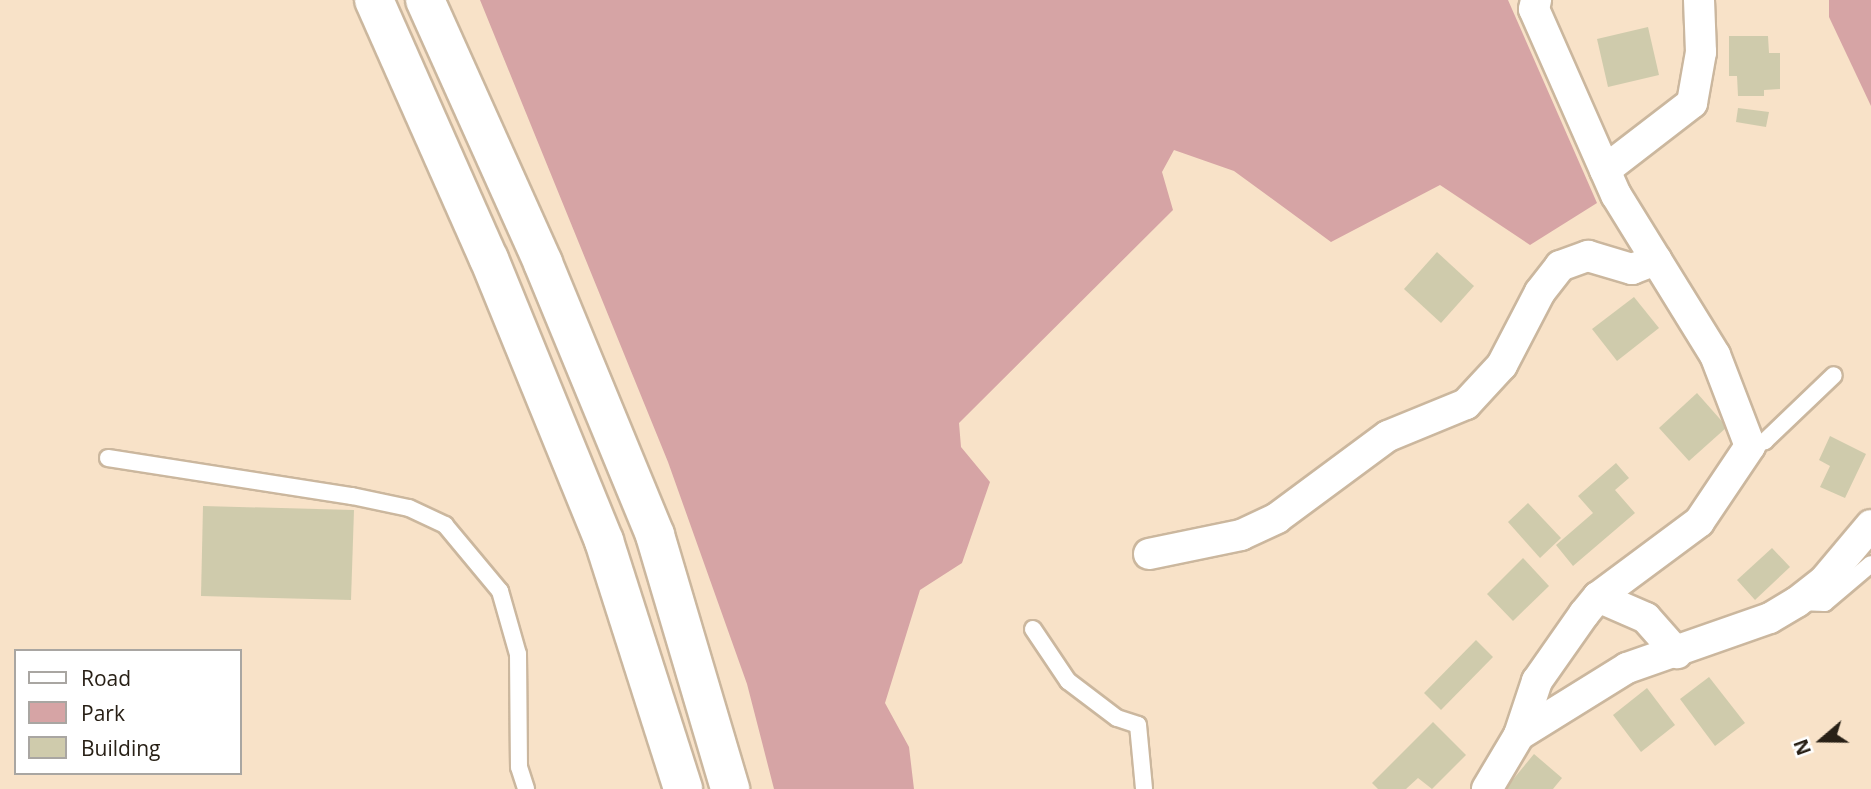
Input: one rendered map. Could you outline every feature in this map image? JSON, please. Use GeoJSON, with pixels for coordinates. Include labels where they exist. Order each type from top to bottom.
{"type":"FeatureCollection","features":[{"type":"Feature","properties":{"kind":"highway"},"geometry":{"type":"LineString","coordinates":[[374,0],[489,259],[604,541],[683,789]]}},
{"type":"Feature","properties":{"kind":"highway"},"geometry":{"type":"LineString","coordinates":[[425,0],[542,263],[655,535],[730,789]]}},
{"type":"Feature","properties":{"kind":"street"},"geometry":{"type":"LineString","coordinates":[[1487,789],[1519,735],[1537,681],[1598,597],[1699,522],[1750,446],[1715,355],[1656,260],[1605,170],[1534,9],[1536,0]]}},
{"type":"Feature","properties":{"kind":"street"},"geometry":{"type":"LineString","coordinates":[[1605,170],[1692,103],[1701,52],[1699,0]]}},
{"type":"Feature","properties":{"kind":"street"},"geometry":{"type":"LineString","coordinates":[[1149,554],[1241,535],[1277,518],[1388,436],[1466,404],[1502,365],[1540,292],[1560,266],[1588,256],[1632,269],[1656,260]]}},
{"type":"Feature","properties":{"kind":"street"},"geometry":{"type":"LineString","coordinates":[[1519,735],[1627,668],[1677,653],[1770,618],[1797,602],[1824,581],[1871,525]]}},
{"type":"Feature","properties":{"kind":"street"},"geometry":{"type":"LineString","coordinates":[[1598,597],[1646,618],[1677,653]]}},
{"type":"Feature","properties":{"kind":"lane"},"geometry":{"type":"LineString","coordinates":[[1750,446],[1765,440],[1834,375]]}},
{"type":"Feature","properties":{"kind":"lane"},"geometry":{"type":"LineString","coordinates":[[108,458],[352,496],[409,508],[445,525],[500,592],[518,654],[519,767],[526,789]]}},
{"type":"Feature","properties":{"kind":"lane"},"geometry":{"type":"LineString","coordinates":[[1797,602],[1825,603],[1871,564]]}},
{"type":"Feature","properties":{"kind":"lane"},"geometry":{"type":"LineString","coordinates":[[1033,628],[1068,681],[1117,718],[1138,725],[1144,789]]}},
{"type":"Feature","properties":{"kind":"green space"},"geometry":{"type":"Polygon","coordinates":[[[480,0],[1508,0],[1597,203],[1530,245],[1440,185],[1331,242],[1234,171],[1174,150],[1162,172],[1173,210],[959,423],[961,447],[990,482],[962,563],[920,590],[885,703],[909,747],[914,789],[774,789],[747,684],[668,462],[480,0]]]}},
{"type":"Feature","properties":{"kind":"green space"},"geometry":{"type":"Polygon","coordinates":[[[1829,0],[1871,0],[1871,106],[1829,17],[1829,0]]]}},
{"type":"Feature","properties":{"kind":"building"},"geometry":{"type":"Polygon","coordinates":[[[1648,27],[1659,75],[1608,87],[1597,39],[1648,27]]]}},
{"type":"Feature","properties":{"kind":"building"},"geometry":{"type":"Polygon","coordinates":[[[1729,36],[1768,36],[1769,53],[1780,53],[1780,89],[1764,90],[1764,96],[1738,96],[1737,76],[1729,76],[1729,36]]]}},
{"type":"Feature","properties":{"kind":"building"},"geometry":{"type":"Polygon","coordinates":[[[1738,108],[1769,112],[1766,127],[1736,122],[1738,108]]]}},
{"type":"Feature","properties":{"kind":"building"},"geometry":{"type":"Polygon","coordinates":[[[1437,252],[1474,286],[1441,323],[1404,289],[1437,252]]]}},
{"type":"Feature","properties":{"kind":"building"},"geometry":{"type":"Polygon","coordinates":[[[1634,297],[1659,328],[1617,361],[1592,329],[1634,297]]]}},
{"type":"Feature","properties":{"kind":"building"},"geometry":{"type":"Polygon","coordinates":[[[1697,393],[1727,427],[1689,461],[1659,428],[1697,393]]]}},
{"type":"Feature","properties":{"kind":"building"},"geometry":{"type":"Polygon","coordinates":[[[1830,436],[1866,454],[1845,498],[1820,487],[1830,466],[1819,460],[1830,436]]]}},
{"type":"Feature","properties":{"kind":"building"},"geometry":{"type":"Polygon","coordinates":[[[1616,463],[1629,478],[1615,490],[1635,513],[1573,566],[1556,545],[1593,513],[1578,496],[1616,463]]]}},
{"type":"Feature","properties":{"kind":"building"},"geometry":{"type":"Polygon","coordinates":[[[1528,503],[1561,538],[1540,558],[1508,522],[1528,503]]]}},
{"type":"Feature","properties":{"kind":"building"},"geometry":{"type":"Polygon","coordinates":[[[203,506],[354,510],[351,600],[201,596],[203,506]]]}},
{"type":"Feature","properties":{"kind":"building"},"geometry":{"type":"Polygon","coordinates":[[[1772,548],[1790,567],[1755,600],[1737,580],[1772,548]]]}},
{"type":"Feature","properties":{"kind":"building"},"geometry":{"type":"Polygon","coordinates":[[[1523,558],[1549,586],[1513,621],[1487,594],[1523,558]]]}},
{"type":"Feature","properties":{"kind":"building"},"geometry":{"type":"Polygon","coordinates":[[[1476,640],[1493,657],[1441,710],[1424,693],[1476,640]]]}},
{"type":"Feature","properties":{"kind":"building"},"geometry":{"type":"Polygon","coordinates":[[[1709,677],[1745,723],[1715,746],[1680,699],[1709,677]]]}},
{"type":"Feature","properties":{"kind":"building"},"geometry":{"type":"Polygon","coordinates":[[[1647,688],[1675,725],[1641,752],[1613,715],[1647,688]]]}},
{"type":"Feature","properties":{"kind":"building"},"geometry":{"type":"Polygon","coordinates":[[[1433,722],[1466,755],[1432,789],[1418,778],[1406,789],[1378,789],[1372,783],[1433,722]]]}},
{"type":"Feature","properties":{"kind":"building"},"geometry":{"type":"Polygon","coordinates":[[[1534,754],[1562,778],[1553,789],[1505,789],[1534,754]]]}}]}
